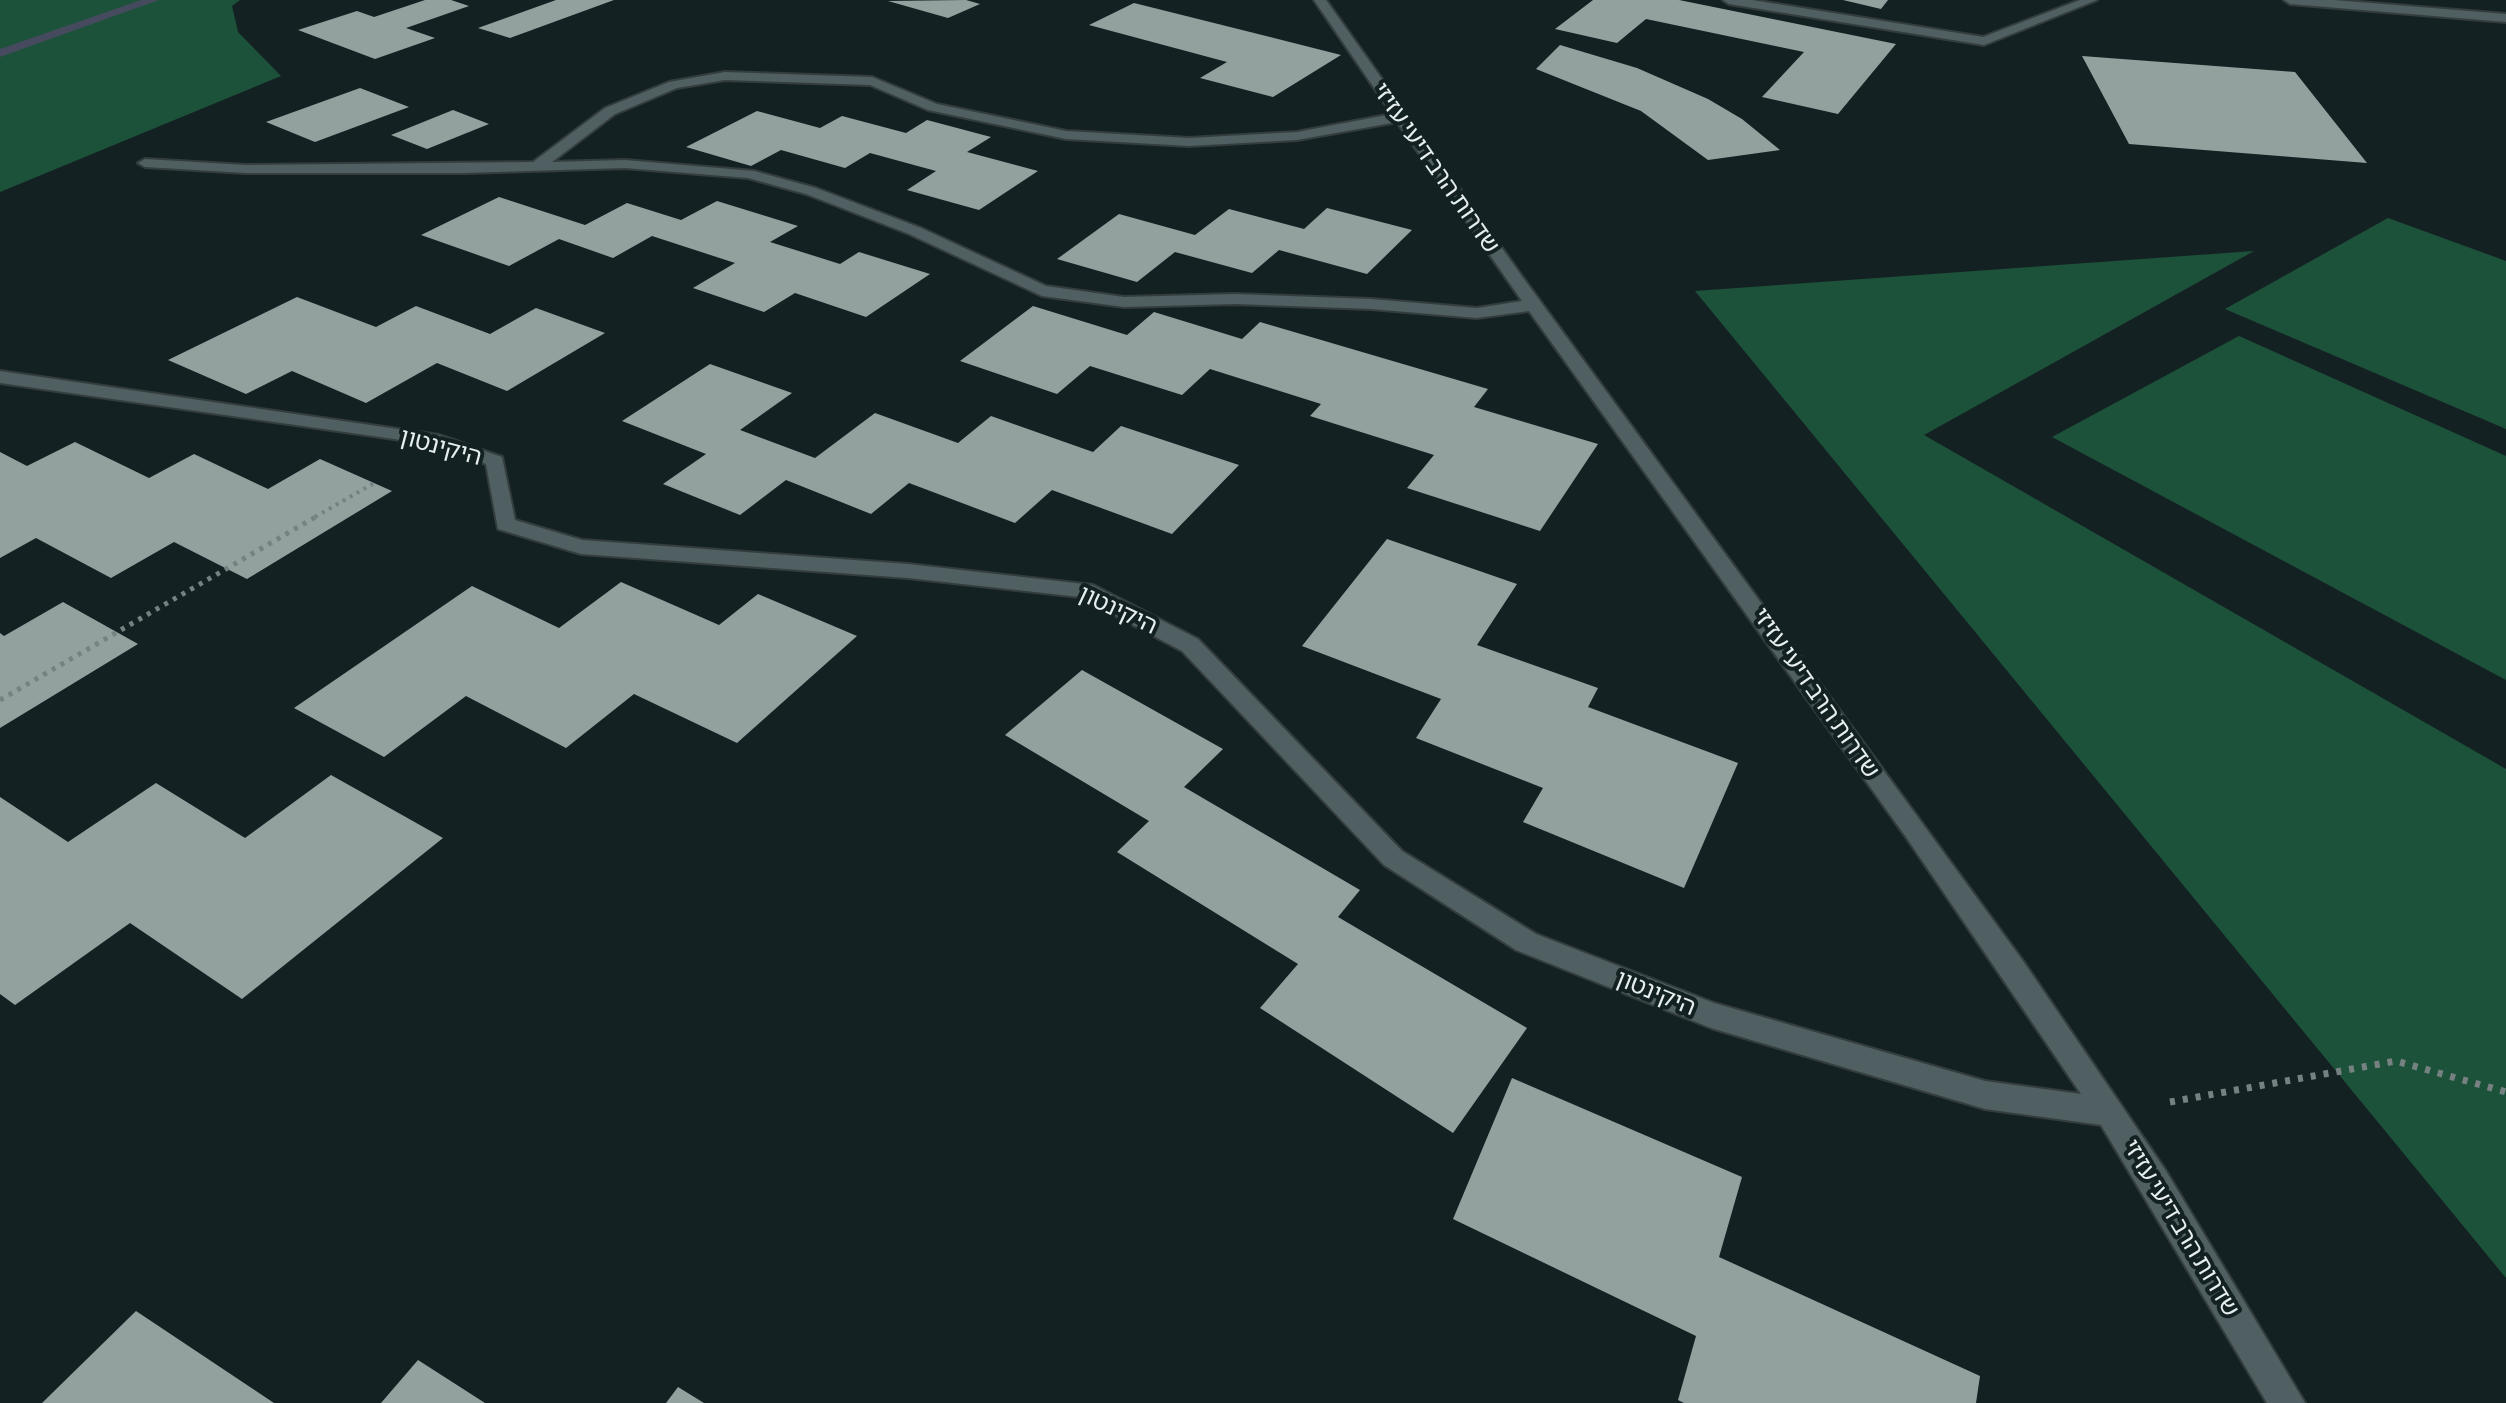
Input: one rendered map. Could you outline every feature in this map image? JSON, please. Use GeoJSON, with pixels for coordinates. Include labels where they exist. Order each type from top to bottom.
{"type":"FeatureCollection","features":[{"type":"Feature","properties":{"kind":"street","name":"שדרות הרב דיעי עזיזי"},"geometry":{"type":"LineString","coordinates":[[1320,0],[1532,305],[1771,628],[2110,1112],[2287,1403]]}},
{"type":"Feature","properties":{"kind":"street"},"geometry":{"type":"LineString","coordinates":[[1729,0],[1984,41],[2091,0]]}},
{"type":"Feature","properties":{"kind":"street"},"geometry":{"type":"LineString","coordinates":[[2290,0],[2506,18]]}},
{"type":"Feature","properties":{"kind":"street"},"geometry":{"type":"LineString","coordinates":[[536,167],[610,111],[674,85],[725,76],[872,81],[933,107],[1066,135],[1189,142],[1297,136],[1399,117]]}},
{"type":"Feature","properties":{"kind":"street"},"geometry":{"type":"LineString","coordinates":[[145,163],[246,169],[625,164],[749,174],[811,191],[915,231],[1042,291],[1124,302],[1251,300],[1477,313],[1532,305]]}},
{"type":"Feature","properties":{"kind":"street","name":"היקינטון"},"geometry":{"type":"LineString","coordinates":[[0,377],[443,443],[495,461],[505,524],[581,547],[908,571],[1085,590],[1190,645],[1393,858],[1526,942],[1711,1015],[1955,1087],[1985,1095],[2110,1112]]}},
{"type":"Feature","properties":{"kind":"path"},"geometry":{"type":"LineString","coordinates":[[0,700],[443,443]]}},
{"type":"Feature","properties":{"kind":"path"},"geometry":{"type":"LineString","coordinates":[[2110,1112],[2396,1061],[2506,1092]]}},
{"type":"Feature","properties":{"kind":"green space"},"geometry":{"type":"Polygon","coordinates":[[[0,0],[240,0],[232,6],[238,32],[281,76],[0,192],[0,0]]]}},
{"type":"Feature","properties":{"kind":"green space"},"geometry":{"type":"Polygon","coordinates":[[[2388,218],[2506,261],[2506,429],[2225,309],[2388,218]]]}},
{"type":"Feature","properties":{"kind":"green space"},"geometry":{"type":"Polygon","coordinates":[[[2254,251],[1924,435],[2506,769],[2506,1278],[1695,291],[2254,251]]]}},
{"type":"Feature","properties":{"kind":"green space"},"geometry":{"type":"Polygon","coordinates":[[[2239,336],[2506,456],[2506,680],[2052,437],[2239,336]]]}},
{"type":"Feature","properties":{"kind":"building"},"geometry":{"type":"Polygon","coordinates":[[[425,0],[451,0],[469,6],[406,28],[435,38],[375,59],[298,30],[357,11],[374,17],[425,0]]]}},
{"type":"Feature","properties":{"kind":"building"},"geometry":{"type":"Polygon","coordinates":[[[556,0],[614,0],[510,38],[478,28],[556,0]]]}},
{"type":"Feature","properties":{"kind":"building"},"geometry":{"type":"Polygon","coordinates":[[[966,0],[980,4],[948,18],[888,1],[966,0]]]}},
{"type":"Feature","properties":{"kind":"building"},"geometry":{"type":"Polygon","coordinates":[[[1593,0],[1679,0],[1896,44],[1838,114],[1762,97],[1804,52],[1646,19],[1617,43],[1555,29],[1593,0]]]}},
{"type":"Feature","properties":{"kind":"building"},"geometry":{"type":"Polygon","coordinates":[[[1843,0],[1888,0],[1881,9],[1843,0]]]}},
{"type":"Feature","properties":{"kind":"building"},"geometry":{"type":"Polygon","coordinates":[[[1134,3],[1341,55],[1273,97],[1200,78],[1227,62],[1089,25],[1134,3]]]}},
{"type":"Feature","properties":{"kind":"building"},"geometry":{"type":"Polygon","coordinates":[[[1560,45],[1637,68],[1708,99],[1742,119],[1780,150],[1708,160],[1641,111],[1536,69],[1560,45]]]}},
{"type":"Feature","properties":{"kind":"building"},"geometry":{"type":"Polygon","coordinates":[[[2082,56],[2295,72],[2367,163],[2129,144],[2082,56]]]}},
{"type":"Feature","properties":{"kind":"building"},"geometry":{"type":"Polygon","coordinates":[[[360,88],[409,107],[315,142],[266,122],[360,88]]]}},
{"type":"Feature","properties":{"kind":"building"},"geometry":{"type":"Polygon","coordinates":[[[453,110],[489,124],[427,149],[391,135],[453,110]]]}},
{"type":"Feature","properties":{"kind":"building"},"geometry":{"type":"Polygon","coordinates":[[[757,111],[820,128],[842,116],[906,133],[927,120],[991,137],[967,152],[1038,171],[979,210],[907,190],[936,171],[870,153],[845,168],[781,150],[751,166],[686,147],[757,111]]]}},
{"type":"Feature","properties":{"kind":"building"},"geometry":{"type":"Polygon","coordinates":[[[499,197],[585,225],[627,203],[681,220],[717,201],[798,226],[770,242],[840,264],[859,252],[930,274],[866,317],[795,293],[764,312],[693,288],[735,263],[652,236],[613,258],[559,239],[509,266],[421,235],[499,197]]]}},
{"type":"Feature","properties":{"kind":"building"},"geometry":{"type":"Polygon","coordinates":[[[1327,208],[1412,230],[1367,274],[1279,250],[1252,273],[1175,252],[1137,282],[1057,259],[1119,214],[1195,235],[1229,209],[1304,229],[1327,208]]]}},
{"type":"Feature","properties":{"kind":"building"},"geometry":{"type":"Polygon","coordinates":[[[297,297],[376,327],[416,306],[490,334],[536,308],[605,333],[507,391],[437,363],[366,403],[292,371],[246,394],[168,360],[297,297]]]}},
{"type":"Feature","properties":{"kind":"building"},"geometry":{"type":"Polygon","coordinates":[[[1033,306],[1127,335],[1154,312],[1242,339],[1260,322],[1488,389],[1474,407],[1598,444],[1540,531],[1407,488],[1434,455],[1310,416],[1321,404],[1210,369],[1182,395],[1090,366],[1057,394],[960,361],[1033,306]]]}},
{"type":"Feature","properties":{"kind":"building"},"geometry":{"type":"Polygon","coordinates":[[[710,364],[792,393],[740,430],[815,458],[875,413],[958,443],[991,416],[1093,452],[1121,426],[1239,465],[1172,534],[1052,490],[1015,523],[909,483],[871,514],[786,480],[740,515],[663,484],[706,454],[622,421],[710,364]]]}},
{"type":"Feature","properties":{"kind":"building"},"geometry":{"type":"Polygon","coordinates":[[[75,442],[149,478],[194,454],[268,489],[320,459],[392,491],[247,579],[174,542],[111,578],[36,538],[0,558],[0,452],[27,466],[75,442]]]}},
{"type":"Feature","properties":{"kind":"building"},"geometry":{"type":"Polygon","coordinates":[[[1387,539],[1517,584],[1477,645],[1598,688],[1588,707],[1738,763],[1684,888],[1523,822],[1543,788],[1416,738],[1441,699],[1302,646],[1387,539]]]}},
{"type":"Feature","properties":{"kind":"building"},"geometry":{"type":"Polygon","coordinates":[[[621,582],[719,625],[758,594],[857,636],[737,743],[634,694],[566,748],[466,696],[384,757],[294,708],[472,586],[559,628],[621,582]]]}},
{"type":"Feature","properties":{"kind":"building"},"geometry":{"type":"Polygon","coordinates":[[[63,602],[138,644],[0,728],[0,633],[4,636],[63,602]]]}},
{"type":"Feature","properties":{"kind":"building"},"geometry":{"type":"Polygon","coordinates":[[[1082,670],[1223,749],[1184,787],[1360,890],[1338,917],[1527,1028],[1453,1133],[1260,1008],[1298,964],[1117,852],[1149,821],[1005,735],[1082,670]]]}},
{"type":"Feature","properties":{"kind":"building"},"geometry":{"type":"Polygon","coordinates":[[[331,775],[443,838],[242,999],[130,923],[15,1005],[0,994],[0,797],[68,842],[156,783],[245,838],[331,775]]]}},
{"type":"Feature","properties":{"kind":"building"},"geometry":{"type":"Polygon","coordinates":[[[1512,1078],[1742,1177],[1719,1257],[1980,1376],[1976,1403],[1684,1403],[1678,1400],[1696,1336],[1453,1219],[1512,1078]]]}},
{"type":"Feature","properties":{"kind":"building"},"geometry":{"type":"Polygon","coordinates":[[[136,1311],[274,1403],[42,1403],[136,1311]]]}},
{"type":"Feature","properties":{"kind":"building"},"geometry":{"type":"Polygon","coordinates":[[[418,1360],[485,1403],[381,1403],[418,1360]]]}},
{"type":"Feature","properties":{"kind":"building"},"geometry":{"type":"Polygon","coordinates":[[[678,1387],[704,1403],[666,1403],[678,1387]]]}},
{"type":"Feature","properties":{"kind":"waterway"},"geometry":{"type":"LineString","coordinates":[[0,53],[153,0]]}}]}
